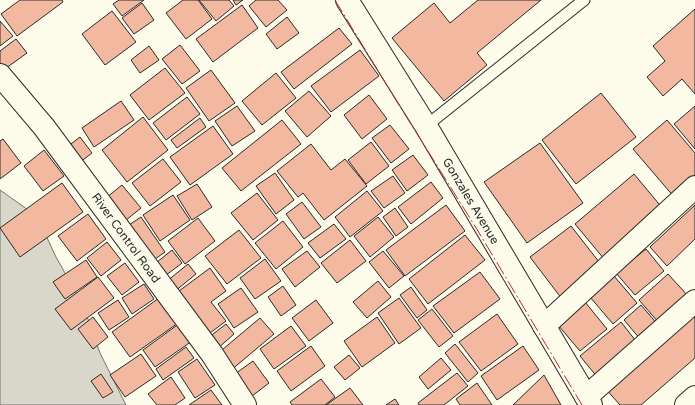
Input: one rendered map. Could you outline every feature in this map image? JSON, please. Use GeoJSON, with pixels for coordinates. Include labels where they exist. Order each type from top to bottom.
{"type":"FeatureCollection","features":[{"type":"Feature","properties":{"kind":"street","name":"Gonzales Avenue"},"geometry":{"type":"LineString","coordinates":[[347,0],[426,126],[588,401]]}},
{"type":"Feature","properties":{"kind":"street","name":"River Control Road"},"geometry":{"type":"LineString","coordinates":[[0,75],[44,127],[212,354],[245,405]]}},
{"type":"Feature","properties":{"kind":"street"},"geometry":{"type":"LineString","coordinates":[[544,326],[695,187]]}},
{"type":"Feature","properties":{"kind":"street"},"geometry":{"type":"LineString","coordinates":[[588,401],[695,301]]}},
{"type":"Feature","properties":{"kind":"street"},"geometry":{"type":"LineString","coordinates":[[686,405],[695,397]]}},
{"type":"Feature","properties":{"kind":"lane"},"geometry":{"type":"LineString","coordinates":[[426,126],[584,0]]}},
{"type":"Feature","properties":{"kind":"shaded area"},"geometry":{"type":"Polygon","coordinates":[[[0,190],[31,212],[42,227],[56,257],[83,305],[100,353],[126,405],[0,405],[0,190]]]}},
{"type":"Feature","properties":{"kind":"building"},"geometry":{"type":"Polygon","coordinates":[[[20,0],[62,0],[63,2],[17,36],[1,14],[20,0]]]}},
{"type":"Feature","properties":{"kind":"building"},"geometry":{"type":"Polygon","coordinates":[[[119,0],[144,0],[122,16],[113,4],[119,0]]]}},
{"type":"Feature","properties":{"kind":"building"},"geometry":{"type":"Polygon","coordinates":[[[183,0],[198,0],[212,19],[186,39],[166,13],[183,0]]]}},
{"type":"Feature","properties":{"kind":"building"},"geometry":{"type":"Polygon","coordinates":[[[199,0],[229,0],[234,6],[216,21],[199,0]]]}},
{"type":"Feature","properties":{"kind":"building"},"geometry":{"type":"Polygon","coordinates":[[[233,0],[243,0],[236,5],[233,0]]]}},
{"type":"Feature","properties":{"kind":"building"},"geometry":{"type":"Polygon","coordinates":[[[256,0],[278,0],[287,10],[266,27],[249,6],[256,0]]]}},
{"type":"Feature","properties":{"kind":"building"},"geometry":{"type":"Polygon","coordinates":[[[478,0],[541,0],[477,53],[487,65],[444,101],[392,38],[434,3],[450,23],[478,0]]]}},
{"type":"Feature","properties":{"kind":"building"},"geometry":{"type":"Polygon","coordinates":[[[142,3],[154,20],[134,34],[122,18],[142,3]]]}},
{"type":"Feature","properties":{"kind":"building"},"geometry":{"type":"Polygon","coordinates":[[[242,5],[258,28],[213,62],[196,39],[242,5]]]}},
{"type":"Feature","properties":{"kind":"building"},"geometry":{"type":"Polygon","coordinates":[[[695,9],[695,94],[682,79],[663,96],[647,77],[665,61],[653,46],[695,9]]]}},
{"type":"Feature","properties":{"kind":"building"},"geometry":{"type":"Polygon","coordinates":[[[112,11],[136,42],[105,65],[82,34],[112,11]]]}},
{"type":"Feature","properties":{"kind":"building"},"geometry":{"type":"Polygon","coordinates":[[[287,17],[299,33],[277,49],[266,34],[287,17]]]}},
{"type":"Feature","properties":{"kind":"building"},"geometry":{"type":"Polygon","coordinates":[[[0,21],[13,36],[0,46],[0,21]]]}},
{"type":"Feature","properties":{"kind":"building"},"geometry":{"type":"Polygon","coordinates":[[[339,28],[352,44],[294,89],[281,72],[339,28]]]}},
{"type":"Feature","properties":{"kind":"building"},"geometry":{"type":"Polygon","coordinates":[[[16,39],[27,53],[2,71],[0,68],[0,51],[16,39]]]}},
{"type":"Feature","properties":{"kind":"building"},"geometry":{"type":"Polygon","coordinates":[[[180,45],[200,71],[182,84],[162,59],[180,45]]]}},
{"type":"Feature","properties":{"kind":"building"},"geometry":{"type":"Polygon","coordinates":[[[149,46],[159,60],[140,73],[131,60],[149,46]]]}},
{"type":"Feature","properties":{"kind":"building"},"geometry":{"type":"Polygon","coordinates":[[[360,50],[379,76],[331,112],[311,86],[360,50]]]}},
{"type":"Feature","properties":{"kind":"building"},"geometry":{"type":"Polygon","coordinates":[[[165,68],[185,93],[149,120],[130,95],[165,68]]]}},
{"type":"Feature","properties":{"kind":"building"},"geometry":{"type":"Polygon","coordinates":[[[211,70],[235,103],[209,121],[186,88],[211,70]]]}},
{"type":"Feature","properties":{"kind":"building"},"geometry":{"type":"Polygon","coordinates":[[[276,73],[296,98],[262,125],[242,101],[276,73]]]}},
{"type":"Feature","properties":{"kind":"building"},"geometry":{"type":"Polygon","coordinates":[[[309,91],[331,116],[307,137],[285,111],[309,91]]]}},
{"type":"Feature","properties":{"kind":"building"},"geometry":{"type":"Polygon","coordinates":[[[601,93],[636,137],[576,184],[542,140],[601,93]]]}},
{"type":"Feature","properties":{"kind":"building"},"geometry":{"type":"Polygon","coordinates":[[[369,95],[387,119],[362,139],[344,115],[369,95]]]}},
{"type":"Feature","properties":{"kind":"building"},"geometry":{"type":"Polygon","coordinates":[[[187,97],[200,114],[166,140],[153,123],[187,97]]]}},
{"type":"Feature","properties":{"kind":"building"},"geometry":{"type":"Polygon","coordinates":[[[121,101],[134,120],[94,147],[82,128],[121,101]]]}},
{"type":"Feature","properties":{"kind":"building"},"geometry":{"type":"Polygon","coordinates":[[[237,106],[255,131],[232,146],[215,121],[237,106]]]}},
{"type":"Feature","properties":{"kind":"building"},"geometry":{"type":"Polygon","coordinates":[[[695,106],[695,149],[674,124],[695,106]]]}},
{"type":"Feature","properties":{"kind":"building"},"geometry":{"type":"Polygon","coordinates":[[[143,117],[168,150],[127,182],[102,150],[143,117]]]}},
{"type":"Feature","properties":{"kind":"building"},"geometry":{"type":"Polygon","coordinates":[[[200,118],[206,127],[177,148],[171,140],[200,118]]]}},
{"type":"Feature","properties":{"kind":"building"},"geometry":{"type":"Polygon","coordinates":[[[282,120],[301,144],[241,191],[222,168],[282,120]]]}},
{"type":"Feature","properties":{"kind":"building"},"geometry":{"type":"Polygon","coordinates":[[[667,120],[695,153],[695,181],[675,198],[633,149],[667,120]]]}},
{"type":"Feature","properties":{"kind":"building"},"geometry":{"type":"Polygon","coordinates":[[[390,125],[409,149],[391,163],[372,138],[390,125]]]}},
{"type":"Feature","properties":{"kind":"building"},"geometry":{"type":"Polygon","coordinates":[[[213,126],[233,154],[190,185],[170,157],[213,126]]]}},
{"type":"Feature","properties":{"kind":"building"},"geometry":{"type":"Polygon","coordinates":[[[80,137],[92,153],[75,166],[63,150],[80,137]]]}},
{"type":"Feature","properties":{"kind":"building"},"geometry":{"type":"Polygon","coordinates":[[[3,139],[21,163],[0,179],[0,141],[3,139]]]}},
{"type":"Feature","properties":{"kind":"building"},"geometry":{"type":"Polygon","coordinates":[[[371,142],[389,166],[366,184],[348,160],[371,142]]]}},
{"type":"Feature","properties":{"kind":"building"},"geometry":{"type":"Polygon","coordinates":[[[540,143],[583,203],[527,243],[484,182],[540,143]]]}},
{"type":"Feature","properties":{"kind":"building"},"geometry":{"type":"Polygon","coordinates":[[[311,144],[331,170],[345,159],[367,186],[324,220],[303,193],[298,197],[277,171],[311,144]]]}},
{"type":"Feature","properties":{"kind":"building"},"geometry":{"type":"Polygon","coordinates":[[[44,150],[64,176],[43,191],[24,166],[44,150]]]}},
{"type":"Feature","properties":{"kind":"building"},"geometry":{"type":"Polygon","coordinates":[[[413,155],[428,175],[407,191],[392,170],[413,155]]]}},
{"type":"Feature","properties":{"kind":"building"},"geometry":{"type":"Polygon","coordinates":[[[163,159],[181,182],[150,206],[132,183],[163,159]]]}},
{"type":"Feature","properties":{"kind":"building"},"geometry":{"type":"Polygon","coordinates":[[[275,173],[294,200],[276,214],[256,186],[275,173]]]}},
{"type":"Feature","properties":{"kind":"building"},"geometry":{"type":"Polygon","coordinates":[[[634,174],[664,210],[605,260],[575,224],[634,174]]]}},
{"type":"Feature","properties":{"kind":"building"},"geometry":{"type":"Polygon","coordinates":[[[393,176],[405,193],[384,208],[371,191],[393,176]]]}},
{"type":"Feature","properties":{"kind":"building"},"geometry":{"type":"Polygon","coordinates":[[[431,182],[443,198],[411,224],[398,207],[431,182]]]}},
{"type":"Feature","properties":{"kind":"building"},"geometry":{"type":"Polygon","coordinates":[[[62,183],[83,212],[20,257],[0,228],[62,183]]]}},
{"type":"Feature","properties":{"kind":"building"},"geometry":{"type":"Polygon","coordinates":[[[197,184],[212,207],[192,220],[177,196],[197,184]]]}},
{"type":"Feature","properties":{"kind":"building"},"geometry":{"type":"Polygon","coordinates":[[[122,185],[141,208],[120,225],[101,202],[122,185]]]}},
{"type":"Feature","properties":{"kind":"building"},"geometry":{"type":"Polygon","coordinates":[[[367,191],[383,211],[350,237],[335,217],[367,191]]]}},
{"type":"Feature","properties":{"kind":"building"},"geometry":{"type":"Polygon","coordinates":[[[257,193],[278,220],[253,240],[231,213],[257,193]]]}},
{"type":"Feature","properties":{"kind":"building"},"geometry":{"type":"Polygon","coordinates":[[[173,195],[190,220],[160,241],[143,215],[173,195]]]}},
{"type":"Feature","properties":{"kind":"building"},"geometry":{"type":"Polygon","coordinates":[[[302,202],[321,227],[304,239],[286,214],[302,202]]]}},
{"type":"Feature","properties":{"kind":"building"},"geometry":{"type":"Polygon","coordinates":[[[446,205],[465,231],[405,276],[386,250],[446,205]]]}},
{"type":"Feature","properties":{"kind":"building"},"geometry":{"type":"Polygon","coordinates":[[[695,205],[695,239],[667,266],[650,247],[695,205]]]}},
{"type":"Feature","properties":{"kind":"building"},"geometry":{"type":"Polygon","coordinates":[[[395,208],[408,227],[396,236],[383,217],[395,208]]]}},
{"type":"Feature","properties":{"kind":"building"},"geometry":{"type":"Polygon","coordinates":[[[88,214],[106,239],[77,261],[58,236],[88,214]]]}},
{"type":"Feature","properties":{"kind":"building"},"geometry":{"type":"Polygon","coordinates":[[[141,217],[165,252],[148,264],[123,229],[141,217]]]}},
{"type":"Feature","properties":{"kind":"building"},"geometry":{"type":"Polygon","coordinates":[[[378,217],[394,237],[370,257],[354,236],[378,217]]]}},
{"type":"Feature","properties":{"kind":"building"},"geometry":{"type":"Polygon","coordinates":[[[198,218],[215,241],[185,264],[168,241],[198,218]]]}},
{"type":"Feature","properties":{"kind":"building"},"geometry":{"type":"Polygon","coordinates":[[[283,221],[303,247],[276,269],[255,243],[283,221]]]}},
{"type":"Feature","properties":{"kind":"building"},"geometry":{"type":"Polygon","coordinates":[[[334,224],[346,239],[320,258],[308,243],[334,224]]]}},
{"type":"Feature","properties":{"kind":"building"},"geometry":{"type":"Polygon","coordinates":[[[571,226],[603,267],[562,299],[530,257],[571,226]]]}},
{"type":"Feature","properties":{"kind":"building"},"geometry":{"type":"Polygon","coordinates":[[[239,230],[261,258],[227,284],[205,256],[239,230]]]}},
{"type":"Feature","properties":{"kind":"building"},"geometry":{"type":"Polygon","coordinates":[[[465,235],[485,260],[428,304],[409,279],[465,235]]]}},
{"type":"Feature","properties":{"kind":"building"},"geometry":{"type":"Polygon","coordinates":[[[350,240],[366,261],[337,283],[321,263],[350,240]]]}},
{"type":"Feature","properties":{"kind":"building"},"geometry":{"type":"Polygon","coordinates":[[[107,242],[121,260],[101,276],[87,258],[107,242]]]}},
{"type":"Feature","properties":{"kind":"building"},"geometry":{"type":"Polygon","coordinates":[[[646,249],[664,271],[635,295],[616,273],[646,249]]]}},
{"type":"Feature","properties":{"kind":"building"},"geometry":{"type":"Polygon","coordinates":[[[172,250],[182,263],[161,279],[151,267],[172,250]]]}},
{"type":"Feature","properties":{"kind":"building"},"geometry":{"type":"Polygon","coordinates":[[[307,251],[320,267],[295,287],[282,269],[307,251]]]}},
{"type":"Feature","properties":{"kind":"building"},"geometry":{"type":"Polygon","coordinates":[[[383,251],[404,276],[389,288],[369,262],[383,251]]]}},
{"type":"Feature","properties":{"kind":"building"},"geometry":{"type":"Polygon","coordinates":[[[265,259],[281,281],[255,299],[240,278],[265,259]]]}},
{"type":"Feature","properties":{"kind":"building"},"geometry":{"type":"Polygon","coordinates":[[[86,260],[97,277],[65,299],[53,282],[86,260]]]}},
{"type":"Feature","properties":{"kind":"building"},"geometry":{"type":"Polygon","coordinates":[[[125,263],[139,282],[122,295],[107,276],[125,263]]]}},
{"type":"Feature","properties":{"kind":"building"},"geometry":{"type":"Polygon","coordinates":[[[188,264],[196,274],[174,292],[167,281],[188,264]]]}},
{"type":"Feature","properties":{"kind":"building"},"geometry":{"type":"Polygon","coordinates":[[[210,268],[226,291],[211,302],[226,321],[206,336],[175,294],[210,268]]]}},
{"type":"Feature","properties":{"kind":"building"},"geometry":{"type":"Polygon","coordinates":[[[480,272],[500,299],[454,333],[433,306],[480,272]]]}},
{"type":"Feature","properties":{"kind":"building"},"geometry":{"type":"Polygon","coordinates":[[[668,274],[689,297],[660,324],[639,300],[668,274]]]}},
{"type":"Feature","properties":{"kind":"building"},"geometry":{"type":"Polygon","coordinates":[[[614,276],[637,303],[613,324],[590,297],[614,276]]]}},
{"type":"Feature","properties":{"kind":"building"},"geometry":{"type":"Polygon","coordinates":[[[98,277],[114,298],[71,330],[55,309],[98,277]]]}},
{"type":"Feature","properties":{"kind":"building"},"geometry":{"type":"Polygon","coordinates":[[[378,281],[391,297],[367,318],[353,302],[378,281]]]}},
{"type":"Feature","properties":{"kind":"building"},"geometry":{"type":"Polygon","coordinates":[[[144,284],[154,299],[132,314],[122,298],[144,284]]]}},
{"type":"Feature","properties":{"kind":"building"},"geometry":{"type":"Polygon","coordinates":[[[283,286],[296,305],[281,316],[268,297],[283,286]]]}},
{"type":"Feature","properties":{"kind":"building"},"geometry":{"type":"Polygon","coordinates":[[[411,287],[427,310],[417,318],[400,295],[411,287]]]}},
{"type":"Feature","properties":{"kind":"building"},"geometry":{"type":"Polygon","coordinates":[[[241,288],[258,312],[234,328],[218,304],[241,288]]]}},
{"type":"Feature","properties":{"kind":"building"},"geometry":{"type":"Polygon","coordinates":[[[159,298],[178,323],[130,357],[112,332],[159,298]]]}},
{"type":"Feature","properties":{"kind":"building"},"geometry":{"type":"Polygon","coordinates":[[[399,298],[421,328],[399,344],[378,313],[399,298]]]}},
{"type":"Feature","properties":{"kind":"building"},"geometry":{"type":"Polygon","coordinates":[[[118,300],[129,317],[109,330],[98,313],[118,300]]]}},
{"type":"Feature","properties":{"kind":"building"},"geometry":{"type":"Polygon","coordinates":[[[316,300],[333,323],[309,341],[292,318],[316,300]]]}},
{"type":"Feature","properties":{"kind":"building"},"geometry":{"type":"Polygon","coordinates":[[[585,302],[607,329],[580,351],[558,325],[585,302]]]}},
{"type":"Feature","properties":{"kind":"building"},"geometry":{"type":"Polygon","coordinates":[[[641,305],[659,326],[641,340],[624,320],[641,305]]]}},
{"type":"Feature","properties":{"kind":"building"},"geometry":{"type":"Polygon","coordinates":[[[432,309],[453,336],[439,347],[418,320],[432,309]]]}},
{"type":"Feature","properties":{"kind":"building"},"geometry":{"type":"Polygon","coordinates":[[[691,313],[695,318],[695,358],[641,405],[620,405],[605,388],[691,313]]]}},
{"type":"Feature","properties":{"kind":"building"},"geometry":{"type":"Polygon","coordinates":[[[497,314],[518,344],[481,371],[459,342],[497,314]]]}},
{"type":"Feature","properties":{"kind":"building"},"geometry":{"type":"Polygon","coordinates":[[[93,317],[108,337],[93,349],[78,329],[93,317]]]}},
{"type":"Feature","properties":{"kind":"building"},"geometry":{"type":"Polygon","coordinates":[[[377,317],[395,343],[362,367],[344,341],[377,317]]]}},
{"type":"Feature","properties":{"kind":"building"},"geometry":{"type":"Polygon","coordinates":[[[260,318],[274,334],[230,371],[216,355],[260,318]]]}},
{"type":"Feature","properties":{"kind":"building"},"geometry":{"type":"Polygon","coordinates":[[[621,322],[639,345],[598,378],[580,356],[621,322]]]}},
{"type":"Feature","properties":{"kind":"building"},"geometry":{"type":"Polygon","coordinates":[[[180,323],[192,341],[155,367],[143,350],[180,323]]]}},
{"type":"Feature","properties":{"kind":"building"},"geometry":{"type":"Polygon","coordinates":[[[226,324],[234,334],[217,349],[208,338],[226,324]]]}},
{"type":"Feature","properties":{"kind":"building"},"geometry":{"type":"Polygon","coordinates":[[[291,326],[306,346],[274,369],[260,349],[291,326]]]}},
{"type":"Feature","properties":{"kind":"building"},"geometry":{"type":"Polygon","coordinates":[[[455,344],[478,373],[468,382],[445,353],[455,344]]]}},
{"type":"Feature","properties":{"kind":"building"},"geometry":{"type":"Polygon","coordinates":[[[311,346],[325,366],[291,391],[277,371],[311,346]]]}},
{"type":"Feature","properties":{"kind":"building"},"geometry":{"type":"Polygon","coordinates":[[[523,346],[539,370],[497,400],[481,376],[523,346]]]}},
{"type":"Feature","properties":{"kind":"building"},"geometry":{"type":"Polygon","coordinates":[[[186,347],[194,358],[163,380],[156,369],[186,347]]]}},
{"type":"Feature","properties":{"kind":"building"},"geometry":{"type":"Polygon","coordinates":[[[141,354],[156,376],[125,397],[110,375],[141,354]]]}},
{"type":"Feature","properties":{"kind":"building"},"geometry":{"type":"Polygon","coordinates":[[[349,355],[360,368],[345,380],[334,367],[349,355]]]}},
{"type":"Feature","properties":{"kind":"building"},"geometry":{"type":"Polygon","coordinates":[[[441,358],[451,370],[428,389],[419,377],[441,358]]]}},
{"type":"Feature","properties":{"kind":"building"},"geometry":{"type":"Polygon","coordinates":[[[197,359],[215,385],[195,398],[178,372],[197,359]]]}},
{"type":"Feature","properties":{"kind":"building"},"geometry":{"type":"Polygon","coordinates":[[[253,361],[269,383],[252,396],[235,374],[253,361]]]}},
{"type":"Feature","properties":{"kind":"building"},"geometry":{"type":"Polygon","coordinates":[[[457,373],[468,386],[444,405],[419,405],[418,403],[457,373]]]}},
{"type":"Feature","properties":{"kind":"building"},"geometry":{"type":"Polygon","coordinates":[[[101,374],[113,392],[103,398],[91,381],[101,374]]]}},
{"type":"Feature","properties":{"kind":"building"},"geometry":{"type":"Polygon","coordinates":[[[544,375],[561,405],[513,405],[544,375]]]}},
{"type":"Feature","properties":{"kind":"building"},"geometry":{"type":"Polygon","coordinates":[[[171,377],[185,398],[175,405],[157,405],[148,394],[171,377]]]}},
{"type":"Feature","properties":{"kind":"building"},"geometry":{"type":"Polygon","coordinates":[[[321,379],[335,397],[325,405],[292,405],[290,402],[321,379]]]}},
{"type":"Feature","properties":{"kind":"building"},"geometry":{"type":"Polygon","coordinates":[[[477,383],[492,405],[460,405],[456,399],[477,383]]]}},
{"type":"Feature","properties":{"kind":"building"},"geometry":{"type":"Polygon","coordinates":[[[350,388],[363,405],[326,405],[350,388]]]}},
{"type":"Feature","properties":{"kind":"building"},"geometry":{"type":"Polygon","coordinates":[[[211,390],[222,405],[189,405],[211,390]]]}},
{"type":"Feature","properties":{"kind":"building"},"geometry":{"type":"Polygon","coordinates":[[[395,399],[399,405],[386,405],[395,399]]]}},
{"type":"Feature","properties":{"kind":"power"},"geometry":{"type":"LineString","coordinates":[[335,0],[478,231],[582,405]]}}]}
